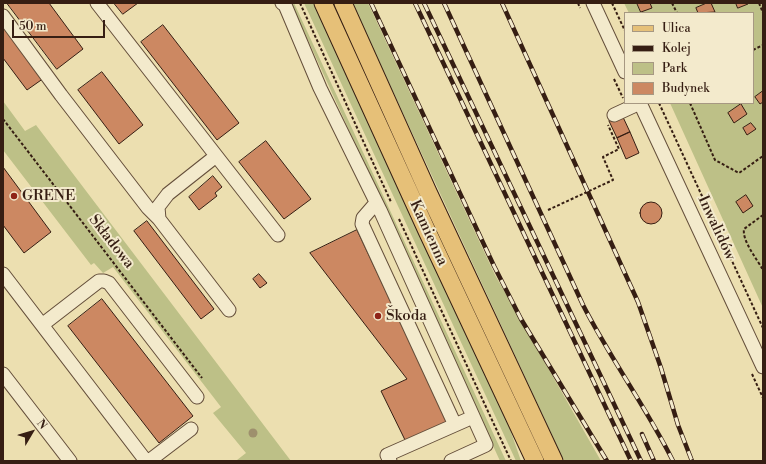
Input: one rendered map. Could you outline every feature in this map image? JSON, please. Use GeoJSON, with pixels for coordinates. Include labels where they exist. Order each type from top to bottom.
{"type":"FeatureCollection","features":[{"type":"Feature","properties":{"kind":"main road","name":"Kamienna"},"geometry":{"type":"LineString","coordinates":[[323,3],[427,231],[535,461]]}},
{"type":"Feature","properties":{"kind":"main road","name":"Kamienna"},"geometry":{"type":"LineString","coordinates":[[343,3],[428,192],[554,461]]}},
{"type":"Feature","properties":{"kind":"street"},"geometry":{"type":"LineString","coordinates":[[96,3],[278,235]]}},
{"type":"Feature","properties":{"kind":"street"},"geometry":{"type":"LineString","coordinates":[[282,3],[285,6],[320,88],[376,203],[486,445],[451,461]]}},
{"type":"Feature","properties":{"kind":"street"},"geometry":{"type":"LineString","coordinates":[[593,3],[624,70]]}},
{"type":"Feature","properties":{"kind":"street"},"geometry":{"type":"LineString","coordinates":[[3,16],[148,208],[159,219],[230,310]]}},
{"type":"Feature","properties":{"kind":"street"},"geometry":{"type":"LineString","coordinates":[[614,116],[642,104]]}},
{"type":"Feature","properties":{"kind":"street","name":"Inwalidów"},"geometry":{"type":"LineString","coordinates":[[642,104],[763,367]]}},
{"type":"Feature","properties":{"kind":"street"},"geometry":{"type":"LineString","coordinates":[[159,219],[158,207],[168,194],[216,156]]}},
{"type":"Feature","properties":{"kind":"street"},"geometry":{"type":"LineString","coordinates":[[376,203],[363,218],[362,224],[455,425]]}},
{"type":"Feature","properties":{"kind":"street"},"geometry":{"type":"LineString","coordinates":[[3,274],[146,461]]}},
{"type":"Feature","properties":{"kind":"street"},"geometry":{"type":"LineString","coordinates":[[42,325],[99,281],[109,283],[197,397]]}},
{"type":"Feature","properties":{"kind":"street"},"geometry":{"type":"LineString","coordinates":[[3,374],[70,461]]}},
{"type":"Feature","properties":{"kind":"street"},"geometry":{"type":"LineString","coordinates":[[390,461],[387,456],[473,417]]}},
{"type":"Feature","properties":{"kind":"street"},"geometry":{"type":"LineString","coordinates":[[149,461],[191,429]]}},
{"type":"Feature","properties":{"kind":"path"},"geometry":{"type":"LineString","coordinates":[[300,3],[393,206]]}},
{"type":"Feature","properties":{"kind":"path"},"geometry":{"type":"LineString","coordinates":[[612,3],[624,29]]}},
{"type":"Feature","properties":{"kind":"path"},"geometry":{"type":"LineString","coordinates":[[758,3],[763,13]]}},
{"type":"Feature","properties":{"kind":"path"},"geometry":{"type":"LineString","coordinates":[[754,50],[763,45]]}},
{"type":"Feature","properties":{"kind":"path"},"geometry":{"type":"LineString","coordinates":[[659,104],[763,328]]}},
{"type":"Feature","properties":{"kind":"path"},"geometry":{"type":"LineString","coordinates":[[690,104],[714,160],[739,173],[763,156]]}},
{"type":"Feature","properties":{"kind":"path"},"geometry":{"type":"LineString","coordinates":[[548,210],[613,180],[603,157],[619,149],[606,120],[614,116]]}},
{"type":"Feature","properties":{"kind":"path","name":"Składowa"},"geometry":{"type":"LineString","coordinates":[[3,120],[202,378]]}},
{"type":"Feature","properties":{"kind":"path"},"geometry":{"type":"LineString","coordinates":[[396,213],[511,461]]}},
{"type":"Feature","properties":{"kind":"path"},"geometry":{"type":"LineString","coordinates":[[763,216],[744,229],[743,234],[763,270]]}},
{"type":"Feature","properties":{"kind":"green space"},"geometry":{"type":"Polygon","coordinates":[[[291,3],[294,3],[506,461],[500,461],[291,3]]]}},
{"type":"Feature","properties":{"kind":"green space"},"geometry":{"type":"Polygon","coordinates":[[[304,3],[316,3],[503,409],[521,461],[516,461],[304,3]]]}},
{"type":"Feature","properties":{"kind":"green space"},"geometry":{"type":"Polygon","coordinates":[[[352,3],[368,3],[495,275],[601,461],[564,461],[352,3]]]}},
{"type":"Feature","properties":{"kind":"green space"},"geometry":{"type":"Polygon","coordinates":[[[624,3],[763,3],[763,308],[670,104],[754,104],[754,12],[628,12],[624,3]]]}},
{"type":"Feature","properties":{"kind":"green space"},"geometry":{"type":"Polygon","coordinates":[[[3,101],[25,131],[36,125],[291,461],[237,460],[246,453],[213,413],[221,407],[113,267],[103,273],[94,263],[91,265],[3,150],[3,101]]]}},
{"type":"Feature","properties":{"kind":"building"},"geometry":{"type":"Polygon","coordinates":[[[7,3],[49,3],[83,49],[57,69],[7,3]]]}},
{"type":"Feature","properties":{"kind":"building"},"geometry":{"type":"Polygon","coordinates":[[[114,3],[138,3],[123,14],[114,3]]]}},
{"type":"Feature","properties":{"kind":"building"},"geometry":{"type":"Polygon","coordinates":[[[637,3],[650,3],[652,8],[641,12],[637,3]]]}},
{"type":"Feature","properties":{"kind":"building"},"geometry":{"type":"Polygon","coordinates":[[[707,3],[711,3],[715,12],[698,12],[696,8],[707,3]]]}},
{"type":"Feature","properties":{"kind":"building"},"geometry":{"type":"Polygon","coordinates":[[[736,3],[748,3],[748,4],[738,8],[736,3]]]}},
{"type":"Feature","properties":{"kind":"building"},"geometry":{"type":"Polygon","coordinates":[[[3,24],[44,78],[27,90],[3,58],[3,24]]]}},
{"type":"Feature","properties":{"kind":"building"},"geometry":{"type":"Polygon","coordinates":[[[163,25],[239,123],[217,140],[141,42],[163,25]]]}},
{"type":"Feature","properties":{"kind":"building"},"geometry":{"type":"Polygon","coordinates":[[[102,72],[143,125],[119,144],[78,90],[102,72]]]}},
{"type":"Feature","properties":{"kind":"building"},"geometry":{"type":"Polygon","coordinates":[[[763,91],[763,102],[760,104],[755,97],[763,91]]]}},
{"type":"Feature","properties":{"kind":"building"},"geometry":{"type":"Polygon","coordinates":[[[741,104],[747,114],[734,123],[728,113],[741,104]]]}},
{"type":"Feature","properties":{"kind":"building"},"geometry":{"type":"Polygon","coordinates":[[[622,115],[630,132],[617,138],[609,121],[622,115]]]}},
{"type":"Feature","properties":{"kind":"building"},"geometry":{"type":"Polygon","coordinates":[[[751,123],[756,129],[747,135],[743,128],[751,123]]]}},
{"type":"Feature","properties":{"kind":"building"},"geometry":{"type":"Polygon","coordinates":[[[630,132],[639,153],[626,159],[617,138],[630,132]]]}},
{"type":"Feature","properties":{"kind":"building"},"geometry":{"type":"Polygon","coordinates":[[[266,141],[311,199],[284,219],[239,162],[266,141]]]}},
{"type":"Feature","properties":{"kind":"building","name":"GRENE"},"geometry":{"type":"Polygon","coordinates":[[[3,167],[51,232],[24,253],[3,225],[3,167]]]}},
{"type":"Feature","properties":{"kind":"building"},"geometry":{"type":"Polygon","coordinates":[[[213,176],[222,187],[215,193],[217,196],[199,210],[189,197],[213,176]]]}},
{"type":"Feature","properties":{"kind":"building"},"geometry":{"type":"Polygon","coordinates":[[[746,195],[753,206],[743,213],[736,202],[746,195]]]}},
{"type":"Feature","properties":{"kind":"building"},"geometry":{"type":"Polygon","coordinates":[[[651,202],[659,205],[662,213],[659,221],[651,224],[643,221],[640,213],[643,205],[651,202]]]}},
{"type":"Feature","properties":{"kind":"building"},"geometry":{"type":"Polygon","coordinates":[[[147,221],[214,309],[201,319],[134,231],[147,221]]]}},
{"type":"Feature","properties":{"kind":"building","name":"Škoda"},"geometry":{"type":"Polygon","coordinates":[[[357,230],[448,423],[406,442],[381,391],[407,379],[310,253],[357,230]]]}},
{"type":"Feature","properties":{"kind":"building"},"geometry":{"type":"Polygon","coordinates":[[[259,274],[267,283],[260,288],[253,279],[259,274]]]}},
{"type":"Feature","properties":{"kind":"building"},"geometry":{"type":"Polygon","coordinates":[[[102,299],[193,416],[159,443],[68,326],[102,299]]]}},
{"type":"Feature","properties":{"kind":"railway"},"geometry":{"type":"LineString","coordinates":[[371,3],[494,266],[521,319],[607,461]]}},
{"type":"Feature","properties":{"kind":"railway"},"geometry":{"type":"LineString","coordinates":[[415,3],[631,461]]}},
{"type":"Feature","properties":{"kind":"railway"},"geometry":{"type":"LineString","coordinates":[[424,3],[641,461]]}},
{"type":"Feature","properties":{"kind":"railway"},"geometry":{"type":"LineString","coordinates":[[444,3],[583,305],[673,461]]}},
{"type":"Feature","properties":{"kind":"railway"},"geometry":{"type":"LineString","coordinates":[[502,3],[638,302],[661,368],[678,425],[692,461]]}},
{"type":"Feature","properties":{"kind":"railway"},"geometry":{"type":"LineString","coordinates":[[642,434],[654,461]]}},
{"type":"Feature","properties":{"kind":"place","name":"GRENE"},"geometry":{"type":"Point","coordinates":[14,196]}},
{"type":"Feature","properties":{"kind":"place","name":"Škoda"},"geometry":{"type":"Point","coordinates":[378,316]}}]}
